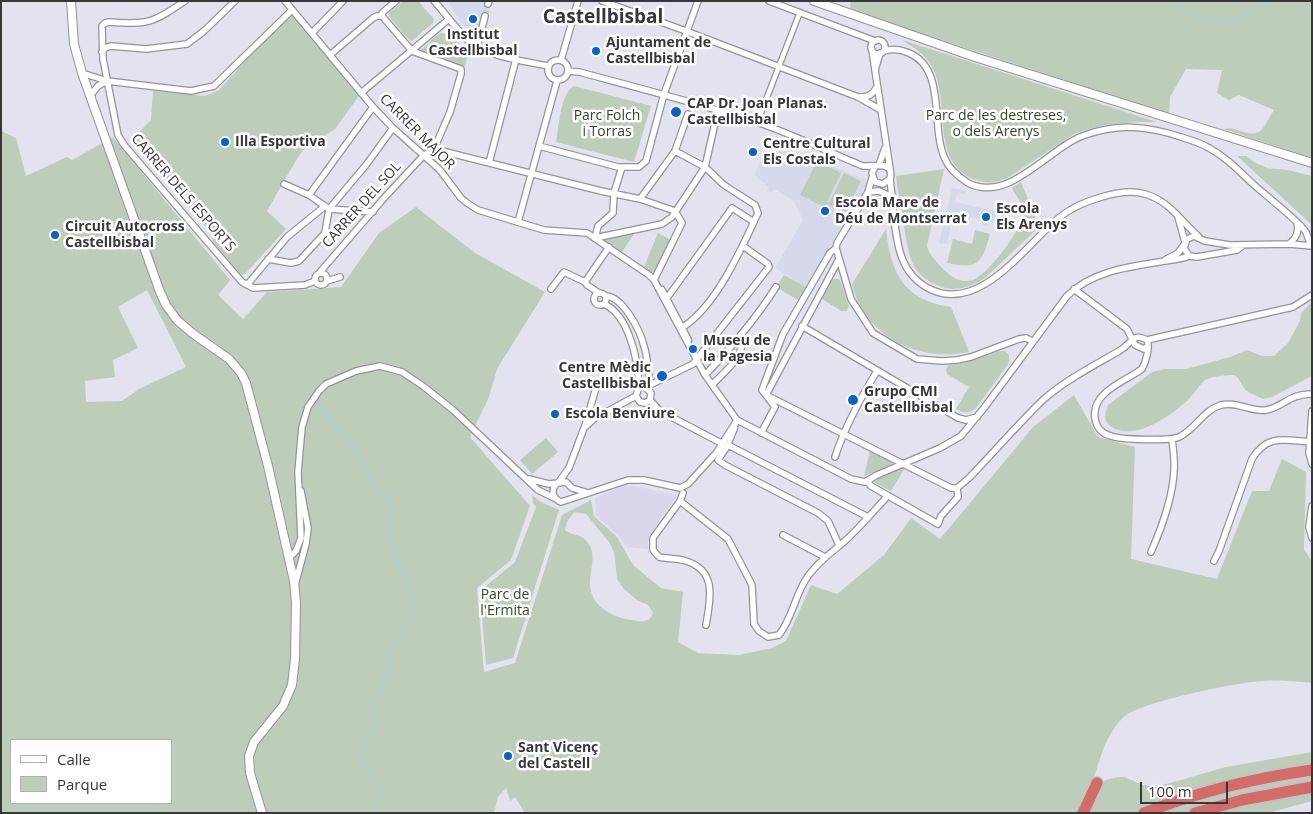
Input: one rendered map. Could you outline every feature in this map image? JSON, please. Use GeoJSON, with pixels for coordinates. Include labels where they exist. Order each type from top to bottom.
{"type":"FeatureCollection","features":[{"type":"Feature","properties":{"kind":"highway"},"geometry":{"type":"LineString","coordinates":[[1144,813],[1232,785],[1312,770]]}},
{"type":"Feature","properties":{"kind":"highway"},"geometry":{"type":"LineString","coordinates":[[1083,813],[1097,783]]}},
{"type":"Feature","properties":{"kind":"highway"},"geometry":{"type":"LineString","coordinates":[[1195,813],[1251,798],[1312,787]]}},
{"type":"Feature","properties":{"kind":"street"},"geometry":{"type":"LineString","coordinates":[[71,1],[72,29],[82,73],[163,299],[184,327],[235,365],[246,383],[268,466],[289,558],[296,603],[294,677],[290,692],[278,712],[254,742],[249,756],[250,773],[262,813]]}},
{"type":"Feature","properties":{"kind":"street","name":"CARRER DELS ESPORTS"},"geometry":{"type":"LineString","coordinates":[[184,1],[150,22],[139,24],[105,23],[101,32],[102,52],[115,129],[120,140],[239,279],[247,285]]}},
{"type":"Feature","properties":{"kind":"street"},"geometry":{"type":"LineString","coordinates":[[102,52],[105,48],[112,46],[146,49],[187,44],[204,31],[235,1]]}},
{"type":"Feature","properties":{"kind":"street","name":"CARRER MAJOR"},"geometry":{"type":"LineString","coordinates":[[285,1],[373,107],[393,128],[440,170],[467,203],[478,210],[544,230],[587,233],[654,280]]}},
{"type":"Feature","properties":{"kind":"street"},"geometry":{"type":"LineString","coordinates":[[312,33],[343,1]]}},
{"type":"Feature","properties":{"kind":"street"},"geometry":{"type":"LineString","coordinates":[[382,16],[382,13],[396,1]]}},
{"type":"Feature","properties":{"kind":"street"},"geometry":{"type":"LineString","coordinates":[[434,1],[470,42],[478,47],[516,59],[548,66]]}},
{"type":"Feature","properties":{"kind":"street"},"geometry":{"type":"LineString","coordinates":[[561,60],[578,1]]}},
{"type":"Feature","properties":{"kind":"street"},"geometry":{"type":"LineString","coordinates":[[602,1],[779,66],[858,97],[881,110]]}},
{"type":"Feature","properties":{"kind":"street"},"geometry":{"type":"LineString","coordinates":[[539,146],[622,167],[640,167],[646,161],[664,94],[698,1]]}},
{"type":"Feature","properties":{"kind":"street"},"geometry":{"type":"LineString","coordinates":[[769,1],[857,34],[873,46],[876,54],[882,52],[897,49],[920,59],[928,69],[933,89],[943,154],[952,170],[970,183],[988,187],[1005,184],[1020,176],[1072,140],[1084,135],[1124,127],[1141,127],[1161,131],[1200,144],[1218,153],[1297,222],[1306,232],[1312,246],[1289,244],[1242,246],[1210,242],[1200,237],[1161,200],[1146,194],[1126,192],[1103,197],[1076,207],[1060,217],[985,285],[967,293],[952,295],[938,293],[926,287],[909,271],[900,252],[875,70],[873,46],[879,40],[883,42],[884,46],[882,52],[875,70]]}},
{"type":"Feature","properties":{"kind":"street"},"geometry":{"type":"LineString","coordinates":[[814,1],[975,57],[1312,163]]}},
{"type":"Feature","properties":{"kind":"street"},"geometry":{"type":"LineString","coordinates":[[82,73],[107,81],[191,91],[214,86],[292,10]]}},
{"type":"Feature","properties":{"kind":"street"},"geometry":{"type":"LineString","coordinates":[[757,123],[800,12]]}},
{"type":"Feature","properties":{"kind":"street"},"geometry":{"type":"LineString","coordinates":[[382,16],[412,51],[461,69],[450,112],[434,149],[640,199],[674,211],[682,223],[654,280]]}},
{"type":"Feature","properties":{"kind":"street"},"geometry":{"type":"LineString","coordinates":[[330,55],[373,18],[382,16]]}},
{"type":"Feature","properties":{"kind":"street"},"geometry":{"type":"LineString","coordinates":[[478,47],[485,16]]}},
{"type":"Feature","properties":{"kind":"street"},"geometry":{"type":"LineString","coordinates":[[361,93],[449,19]]}},
{"type":"Feature","properties":{"kind":"street"},"geometry":{"type":"LineString","coordinates":[[489,163],[516,59]]}},
{"type":"Feature","properties":{"kind":"street"},"geometry":{"type":"LineString","coordinates":[[561,60],[567,64],[568,71],[566,77],[557,80],[549,76],[548,66],[552,61],[561,60]]}},
{"type":"Feature","properties":{"kind":"street"},"geometry":{"type":"LineString","coordinates":[[568,71],[579,72],[664,94],[718,110],[757,123],[863,166],[888,167],[890,170]]}},
{"type":"Feature","properties":{"kind":"street"},"geometry":{"type":"LineString","coordinates":[[87,87],[94,77]]}},
{"type":"Feature","properties":{"kind":"street"},"geometry":{"type":"LineString","coordinates":[[518,222],[557,80]]}},
{"type":"Feature","properties":{"kind":"street"},"geometry":{"type":"LineString","coordinates":[[90,96],[93,90],[107,81]]}},
{"type":"Feature","properties":{"kind":"street"},"geometry":{"type":"LineString","coordinates":[[858,97],[868,97],[873,94],[877,87]]}},
{"type":"Feature","properties":{"kind":"street"},"geometry":{"type":"LineString","coordinates":[[309,195],[373,107]]}},
{"type":"Feature","properties":{"kind":"street"},"geometry":{"type":"LineString","coordinates":[[622,167],[614,193],[613,214],[598,226],[595,238],[662,224],[672,217],[674,211],[705,167],[718,110]]}},
{"type":"Feature","properties":{"kind":"street"},"geometry":{"type":"LineString","coordinates":[[640,199],[675,151],[688,114]]}},
{"type":"Feature","properties":{"kind":"street"},"geometry":{"type":"LineString","coordinates":[[315,281],[304,285],[283,287],[253,288],[247,285],[287,237],[327,207],[366,165],[393,128]]}},
{"type":"Feature","properties":{"kind":"street"},"geometry":{"type":"LineString","coordinates":[[761,433],[775,410],[774,404],[762,390],[762,386],[779,341],[868,192],[872,176],[885,146]]}},
{"type":"Feature","properties":{"kind":"street","name":"CARRER DEL SOL"},"geometry":{"type":"LineString","coordinates":[[320,272],[424,155],[434,149]]}},
{"type":"Feature","properties":{"kind":"street"},"geometry":{"type":"LineString","coordinates":[[675,151],[705,167],[724,185],[756,205],[758,213],[743,246],[722,284],[697,316],[683,327]]}},
{"type":"Feature","properties":{"kind":"street"},"geometry":{"type":"LineString","coordinates":[[863,166],[882,184],[890,196],[894,209]]}},
{"type":"Feature","properties":{"kind":"street"},"geometry":{"type":"LineString","coordinates":[[868,192],[890,179]]}},
{"type":"Feature","properties":{"kind":"street"},"geometry":{"type":"LineString","coordinates":[[284,184],[309,195],[327,207],[373,212]]}},
{"type":"Feature","properties":{"kind":"street"},"geometry":{"type":"LineString","coordinates":[[868,192],[879,191],[890,196]]}},
{"type":"Feature","properties":{"kind":"street"},"geometry":{"type":"LineString","coordinates":[[268,259],[291,263],[298,261],[326,233],[327,207]]}},
{"type":"Feature","properties":{"kind":"street"},"geometry":{"type":"LineString","coordinates":[[667,298],[732,208],[754,222]]}},
{"type":"Feature","properties":{"kind":"street"},"geometry":{"type":"LineString","coordinates":[[1178,217],[1185,251],[1189,256]]}},
{"type":"Feature","properties":{"kind":"street"},"geometry":{"type":"LineString","coordinates":[[1289,244],[1296,237],[1298,230],[1297,222]]}},
{"type":"Feature","properties":{"kind":"street"},"geometry":{"type":"LineString","coordinates":[[1163,261],[1178,253],[1190,237],[1200,237]]}},
{"type":"Feature","properties":{"kind":"street"},"geometry":{"type":"LineString","coordinates":[[1200,237],[1205,247],[1200,255]]}},
{"type":"Feature","properties":{"kind":"street"},"geometry":{"type":"LineString","coordinates":[[638,390],[693,364],[695,357],[769,267],[768,264],[743,246]]}},
{"type":"Feature","properties":{"kind":"street"},"geometry":{"type":"LineString","coordinates":[[867,481],[940,448],[961,436],[1032,341],[1074,289],[1083,282],[1104,273],[1163,261],[1173,261],[1189,256],[1196,257],[1237,250],[1242,246]]}},
{"type":"Feature","properties":{"kind":"street"},"geometry":{"type":"LineString","coordinates":[[585,282],[609,247]]}},
{"type":"Feature","properties":{"kind":"street"},"geometry":{"type":"LineString","coordinates":[[836,248],[851,299],[873,333],[917,359],[957,360],[971,357],[1019,339],[1026,338],[1032,341]]}},
{"type":"Feature","properties":{"kind":"street"},"geometry":{"type":"LineString","coordinates":[[828,258],[838,258]]}},
{"type":"Feature","properties":{"kind":"street"},"geometry":{"type":"LineString","coordinates":[[766,396],[838,258]]}},
{"type":"Feature","properties":{"kind":"street"},"geometry":{"type":"LineString","coordinates":[[315,281],[315,275],[320,272],[327,276],[327,281]]}},
{"type":"Feature","properties":{"kind":"street"},"geometry":{"type":"LineString","coordinates":[[551,289],[564,272],[585,282],[599,293],[613,297],[622,304],[644,343],[648,386],[651,393],[650,400]]}},
{"type":"Feature","properties":{"kind":"street"},"geometry":{"type":"LineString","coordinates":[[315,281],[321,285],[340,277]]}},
{"type":"Feature","properties":{"kind":"street"},"geometry":{"type":"LineString","coordinates":[[654,280],[657,280],[683,327],[695,357]]}},
{"type":"Feature","properties":{"kind":"street"},"geometry":{"type":"LineString","coordinates":[[654,280],[705,375],[736,422],[851,479],[867,481],[887,495],[938,524],[941,516],[958,496],[957,488]]}},
{"type":"Feature","properties":{"kind":"street"},"geometry":{"type":"LineString","coordinates":[[705,375],[742,336],[776,287]]}},
{"type":"Feature","properties":{"kind":"street"},"geometry":{"type":"LineString","coordinates":[[1074,289],[1127,329],[1135,346],[1146,348],[1148,343]]}},
{"type":"Feature","properties":{"kind":"street"},"geometry":{"type":"LineString","coordinates":[[584,428],[595,418],[636,396],[639,386],[633,346],[620,319],[610,307],[604,304],[599,305],[594,300],[599,293]]}},
{"type":"Feature","properties":{"kind":"street"},"geometry":{"type":"LineString","coordinates":[[766,396],[951,488],[957,488],[1044,399],[1067,382],[1125,347],[1137,336],[1148,343],[1293,307],[1312,295]]}},
{"type":"Feature","properties":{"kind":"street"},"geometry":{"type":"LineString","coordinates":[[604,304],[606,296]]}},
{"type":"Feature","properties":{"kind":"street"},"geometry":{"type":"LineString","coordinates":[[802,326],[958,418],[966,420],[977,417]]}},
{"type":"Feature","properties":{"kind":"street"},"geometry":{"type":"LineString","coordinates":[[712,386],[740,356],[742,336]]}},
{"type":"Feature","properties":{"kind":"street"},"geometry":{"type":"LineString","coordinates":[[1148,343],[1146,359],[1142,370],[1102,395],[1097,402],[1094,413],[1096,423],[1100,430],[1111,436],[1172,439],[1185,434],[1210,410],[1224,404],[1236,404],[1267,410],[1292,397],[1312,394]]}},
{"type":"Feature","properties":{"kind":"street"},"geometry":{"type":"LineString","coordinates":[[1141,348],[1146,359]]}},
{"type":"Feature","properties":{"kind":"street"},"geometry":{"type":"LineString","coordinates":[[289,558],[296,551],[301,538],[298,472],[302,427],[308,407],[326,384],[356,370],[380,366],[402,372],[423,386],[452,410],[538,490],[561,502],[628,480],[644,480],[683,489]]}},
{"type":"Feature","properties":{"kind":"street"},"geometry":{"type":"LineString","coordinates":[[835,457],[842,434],[859,399],[877,371]]}},
{"type":"Feature","properties":{"kind":"street"},"geometry":{"type":"LineString","coordinates":[[554,498],[553,488],[569,468],[584,428],[597,384]]}},
{"type":"Feature","properties":{"kind":"street"},"geometry":{"type":"LineString","coordinates":[[636,396],[640,402],[645,403],[650,400]]}},
{"type":"Feature","properties":{"kind":"street"},"geometry":{"type":"LineString","coordinates":[[650,400],[660,411],[868,517]]}},
{"type":"Feature","properties":{"kind":"street"},"geometry":{"type":"LineString","coordinates":[[1312,411],[1310,442],[1310,459],[1312,464]]}},
{"type":"Feature","properties":{"kind":"street"},"geometry":{"type":"LineString","coordinates":[[958,418],[961,436]]}},
{"type":"Feature","properties":{"kind":"street"},"geometry":{"type":"LineString","coordinates":[[736,422],[718,460],[818,513],[828,521],[839,545]]}},
{"type":"Feature","properties":{"kind":"street"},"geometry":{"type":"LineString","coordinates":[[1151,552],[1169,502],[1174,468],[1172,439]]}},
{"type":"Feature","properties":{"kind":"street"},"geometry":{"type":"LineString","coordinates":[[1214,561],[1252,459],[1259,448],[1271,441],[1278,440],[1310,442]]}},
{"type":"Feature","properties":{"kind":"street"},"geometry":{"type":"LineString","coordinates":[[706,626],[711,593],[708,578],[697,565],[684,560],[659,557],[653,550],[652,538],[680,501],[683,489],[725,444]]}},
{"type":"Feature","properties":{"kind":"street"},"geometry":{"type":"LineString","coordinates":[[569,468],[572,494],[570,499]]}},
{"type":"Feature","properties":{"kind":"street"},"geometry":{"type":"LineString","coordinates":[[526,479],[549,484],[566,482],[589,493]]}},
{"type":"Feature","properties":{"kind":"street"},"geometry":{"type":"LineString","coordinates":[[294,588],[308,528],[299,485]]}},
{"type":"Feature","properties":{"kind":"street"},"geometry":{"type":"LineString","coordinates":[[680,501],[728,539],[752,585],[754,624],[759,632],[768,636],[780,635],[788,624],[795,602],[808,576],[868,517],[887,495]]}},
{"type":"Feature","properties":{"kind":"street"},"geometry":{"type":"LineString","coordinates":[[1312,506],[1309,527],[1312,538]]}},
{"type":"Feature","properties":{"kind":"street"},"geometry":{"type":"LineString","coordinates":[[783,535],[826,557]]}},
{"type":"Feature","properties":{"kind":"street"},"geometry":{"type":"LineString","coordinates":[[284,540],[295,544],[301,538]]}},
{"type":"Feature","properties":{"kind":"street"},"geometry":{"type":"LineString","coordinates":[[289,558],[296,559],[303,556]]}},
{"type":"Feature","properties":{"kind":"shaded area","name":"Institut Castellbisbal"},"geometry":{"type":"Polygon","coordinates":[[[448,1],[492,1],[481,40],[476,38],[460,21],[448,1]]]}},
{"type":"Feature","properties":{"kind":"shaded area","name":"Escola Mare de Déu de Montserrat"},"geometry":{"type":"Polygon","coordinates":[[[770,141],[864,179],[867,184],[806,287],[775,268],[803,220],[794,201],[774,189],[772,193],[767,191],[769,187],[754,175],[770,141]]]}},
{"type":"Feature","properties":{"kind":"shaded area","name":"Escola Els Arenys"},"geometry":{"type":"Polygon","coordinates":[[[952,188],[966,190],[965,194],[958,192],[955,202],[1009,215],[1006,226],[989,222],[988,226],[982,225],[983,220],[971,217],[969,221],[963,220],[964,216],[954,213],[947,244],[939,243],[952,188]]]}},
{"type":"Feature","properties":{"kind":"shaded area"},"geometry":{"type":"Polygon","coordinates":[[[625,485],[676,495],[649,536],[648,549],[627,547],[617,534],[596,516],[595,498],[625,485]]]}},
{"type":"Feature","properties":{"kind":"green space"},"geometry":{"type":"Polygon","coordinates":[[[403,1],[418,1],[434,19],[433,23],[412,41],[405,36],[389,16],[390,12],[403,1]]]}},
{"type":"Feature","properties":{"kind":"green space"},"geometry":{"type":"Polygon","coordinates":[[[851,1],[1312,1],[1312,158],[1224,129],[1229,128],[1251,134],[1256,133],[1264,127],[1274,110],[1239,95],[1229,100],[1217,93],[1222,70],[1186,69],[1170,97],[1169,114],[883,21],[850,8],[851,1]]]}},
{"type":"Feature","properties":{"kind":"green space","name":"Illa Esportiva"},"geometry":{"type":"Polygon","coordinates":[[[292,10],[361,93],[335,129],[304,149],[298,157],[267,211],[286,229],[245,274],[241,275],[212,241],[214,236],[131,140],[151,120],[153,91],[205,96],[219,90],[292,10]]]}},
{"type":"Feature","properties":{"kind":"green space"},"geometry":{"type":"Polygon","coordinates":[[[441,33],[453,38],[468,55],[464,68],[422,53],[422,49],[441,33]]]}},
{"type":"Feature","properties":{"kind":"green space","name":"Parc de les destreses, o dels Arenys"},"geometry":{"type":"Polygon","coordinates":[[[902,40],[1157,122],[1115,124],[1084,130],[1074,134],[1005,179],[997,182],[976,180],[961,172],[952,160],[946,146],[940,95],[937,79],[931,65],[922,54],[902,40]]]}},
{"type":"Feature","properties":{"kind":"green space","name":"Parc Folch i Torras"},"geometry":{"type":"Polygon","coordinates":[[[574,86],[651,106],[634,162],[556,142],[563,103],[569,90],[574,86]]]}},
{"type":"Feature","properties":{"kind":"green space"},"geometry":{"type":"Polygon","coordinates":[[[1,131],[16,138],[26,176],[67,157],[72,160],[113,137],[230,280],[218,295],[243,319],[267,292],[341,287],[379,233],[416,207],[475,253],[545,292],[497,369],[489,397],[470,437],[530,506],[511,560],[477,588],[484,672],[515,663],[562,515],[591,500],[594,516],[617,537],[633,565],[661,588],[683,592],[678,642],[698,653],[739,655],[772,648],[786,641],[811,585],[837,594],[884,555],[911,518],[940,539],[1033,427],[1074,395],[1098,437],[1135,447],[1131,559],[1217,579],[1252,491],[1269,491],[1282,459],[1306,472],[1304,549],[1312,562],[1312,683],[1250,682],[1169,699],[1134,711],[1125,716],[1112,731],[1091,788],[1106,780],[1118,777],[1125,777],[1143,785],[1156,787],[1226,767],[1312,752],[1312,801],[1268,813],[525,813],[515,797],[510,801],[506,788],[498,797],[494,813],[1,813],[1,131]],[[147,290],[118,307],[138,348],[113,360],[115,377],[85,381],[86,402],[122,401],[139,389],[186,367],[147,290]],[[574,512],[567,522],[565,530],[585,539],[591,548],[593,556],[590,583],[591,592],[595,600],[606,611],[622,618],[641,621],[649,619],[653,612],[648,605],[637,600],[624,589],[617,579],[614,552],[609,542],[586,514],[574,512]]]}},
{"type":"Feature","properties":{"kind":"green space"},"geometry":{"type":"Polygon","coordinates":[[[1237,156],[1246,156],[1267,168],[1288,170],[1312,176],[1312,225],[1237,156]]]}},
{"type":"Feature","properties":{"kind":"green space"},"geometry":{"type":"Polygon","coordinates":[[[817,161],[841,173],[827,202],[829,203],[844,173],[861,181],[845,213],[826,204],[824,207],[800,195],[817,161]]]}},
{"type":"Feature","properties":{"kind":"green space"},"geometry":{"type":"Polygon","coordinates":[[[944,169],[927,246],[933,258],[952,276],[964,281],[973,280],[987,269],[1004,250],[1017,229],[1023,213],[1022,206],[1012,188],[1021,182],[1039,227],[986,277],[971,285],[954,289],[942,287],[931,282],[917,271],[913,264],[908,247],[896,176],[944,169]]]}},
{"type":"Feature","properties":{"kind":"green space"},"geometry":{"type":"Polygon","coordinates":[[[886,229],[892,259],[902,282],[921,298],[951,307],[969,352],[950,354],[914,349],[897,342],[881,332],[868,319],[858,303],[852,284],[886,229]]]}},
{"type":"Feature","properties":{"kind":"green space"},"geometry":{"type":"Polygon","coordinates":[[[975,230],[990,234],[981,258],[972,265],[966,266],[947,263],[953,239],[972,244],[975,230]]]}},
{"type":"Feature","properties":{"kind":"green space"},"geometry":{"type":"Polygon","coordinates":[[[636,231],[622,252],[604,240],[605,238],[636,231]]]}},
{"type":"Feature","properties":{"kind":"green space"},"geometry":{"type":"Polygon","coordinates":[[[658,233],[675,242],[658,276],[644,267],[658,233]]]}},
{"type":"Feature","properties":{"kind":"green space"},"geometry":{"type":"Polygon","coordinates":[[[784,275],[806,287],[798,300],[776,287],[784,275]]]}},
{"type":"Feature","properties":{"kind":"green space"},"geometry":{"type":"Polygon","coordinates":[[[833,279],[840,280],[849,306],[847,311],[841,311],[822,299],[833,279]]]}},
{"type":"Feature","properties":{"kind":"green space"},"geometry":{"type":"Polygon","coordinates":[[[1312,302],[1312,376],[1272,397],[1263,399],[1246,391],[1234,375],[1213,377],[1204,381],[1182,405],[1152,425],[1130,431],[1110,426],[1106,421],[1105,413],[1108,405],[1152,372],[1165,369],[1186,369],[1230,357],[1247,350],[1262,356],[1274,356],[1288,343],[1300,321],[1301,313],[1312,302]]]}},
{"type":"Feature","properties":{"kind":"green space"},"geometry":{"type":"Polygon","coordinates":[[[1005,351],[1009,355],[1009,363],[976,408],[966,412],[956,409],[969,387],[947,374],[946,369],[949,365],[964,363],[1005,351]]]}},
{"type":"Feature","properties":{"kind":"green space"},"geometry":{"type":"Polygon","coordinates":[[[546,438],[558,452],[532,474],[520,460],[546,438]]]}},
{"type":"Feature","properties":{"kind":"green space"},"geometry":{"type":"Polygon","coordinates":[[[870,451],[892,462],[893,465],[864,476],[870,451]]]}},
{"type":"Feature","properties":{"kind":"green space"},"geometry":{"type":"Polygon","coordinates":[[[905,468],[891,491],[875,483],[876,479],[905,468]]]}},
{"type":"Feature","properties":{"kind":"green space","name":"Parc de l'Ermita"},"geometry":{"type":"Polygon","coordinates":[[[532,495],[541,502],[559,510],[513,658],[486,665],[480,591],[515,562],[536,507],[533,503],[532,495]]]}},
{"type":"Feature","properties":{"kind":"waterway"},"geometry":{"type":"LineString","coordinates":[[1170,1],[1201,18],[1219,22],[1235,20],[1269,1]]}},
{"type":"Feature","properties":{"kind":"waterway"},"geometry":{"type":"LineString","coordinates":[[318,406],[325,411]]}},
{"type":"Feature","properties":{"kind":"waterway"},"geometry":{"type":"LineString","coordinates":[[327,414],[337,430],[352,441],[358,461],[365,467],[380,493],[385,495],[391,507],[390,537],[393,552],[396,561],[407,576],[413,609],[411,618],[394,648],[380,694]]}},
{"type":"Feature","properties":{"kind":"waterway"},"geometry":{"type":"LineString","coordinates":[[375,813],[379,792],[361,760],[363,742],[374,726],[374,706],[377,698]]}},
{"type":"Feature","properties":{"kind":"tunnel"},"geometry":{"type":"LineString","coordinates":[[485,16],[488,4]]}},
{"type":"Feature","properties":{"kind":"place","name":"Institut Castellbisbal"},"geometry":{"type":"Point","coordinates":[473,19]}},
{"type":"Feature","properties":{"kind":"place","name":"Ajuntament de Castellbisbal"},"geometry":{"type":"Point","coordinates":[596,51]}},
{"type":"Feature","properties":{"kind":"place","name":"CAP Dr. Joan Planas. Castellbisbal"},"geometry":{"type":"Point","coordinates":[676,112]}},
{"type":"Feature","properties":{"kind":"place","name":"Illa Esportiva"},"geometry":{"type":"Point","coordinates":[225,142]}},
{"type":"Feature","properties":{"kind":"place","name":"Centre Cultural Els Costals"},"geometry":{"type":"Point","coordinates":[753,152]}},
{"type":"Feature","properties":{"kind":"place","name":"Escola Mare de Déu de Montserrat"},"geometry":{"type":"Point","coordinates":[825,211]}},
{"type":"Feature","properties":{"kind":"place","name":"Escola Els Arenys"},"geometry":{"type":"Point","coordinates":[986,217]}},
{"type":"Feature","properties":{"kind":"place","name":"Circuit Autocross Castellbisbal"},"geometry":{"type":"Point","coordinates":[55,235]}},
{"type":"Feature","properties":{"kind":"place","name":"Museu de la Pagesia"},"geometry":{"type":"Point","coordinates":[693,349]}},
{"type":"Feature","properties":{"kind":"place","name":"Centre Mèdic Castellbisbal"},"geometry":{"type":"Point","coordinates":[662,376]}},
{"type":"Feature","properties":{"kind":"place","name":"Grupo CMI Castellbisbal"},"geometry":{"type":"Point","coordinates":[853,400]}},
{"type":"Feature","properties":{"kind":"place","name":"Escola Benviure"},"geometry":{"type":"Point","coordinates":[555,414]}},
{"type":"Feature","properties":{"kind":"place","name":"Sant Vicenç del Castell"},"geometry":{"type":"Point","coordinates":[508,756]}},
{"type":"Feature","properties":{"kind":"district","name":"Castellbisbal"},"geometry":{"type":"Point","coordinates":[603,18]}}]}
